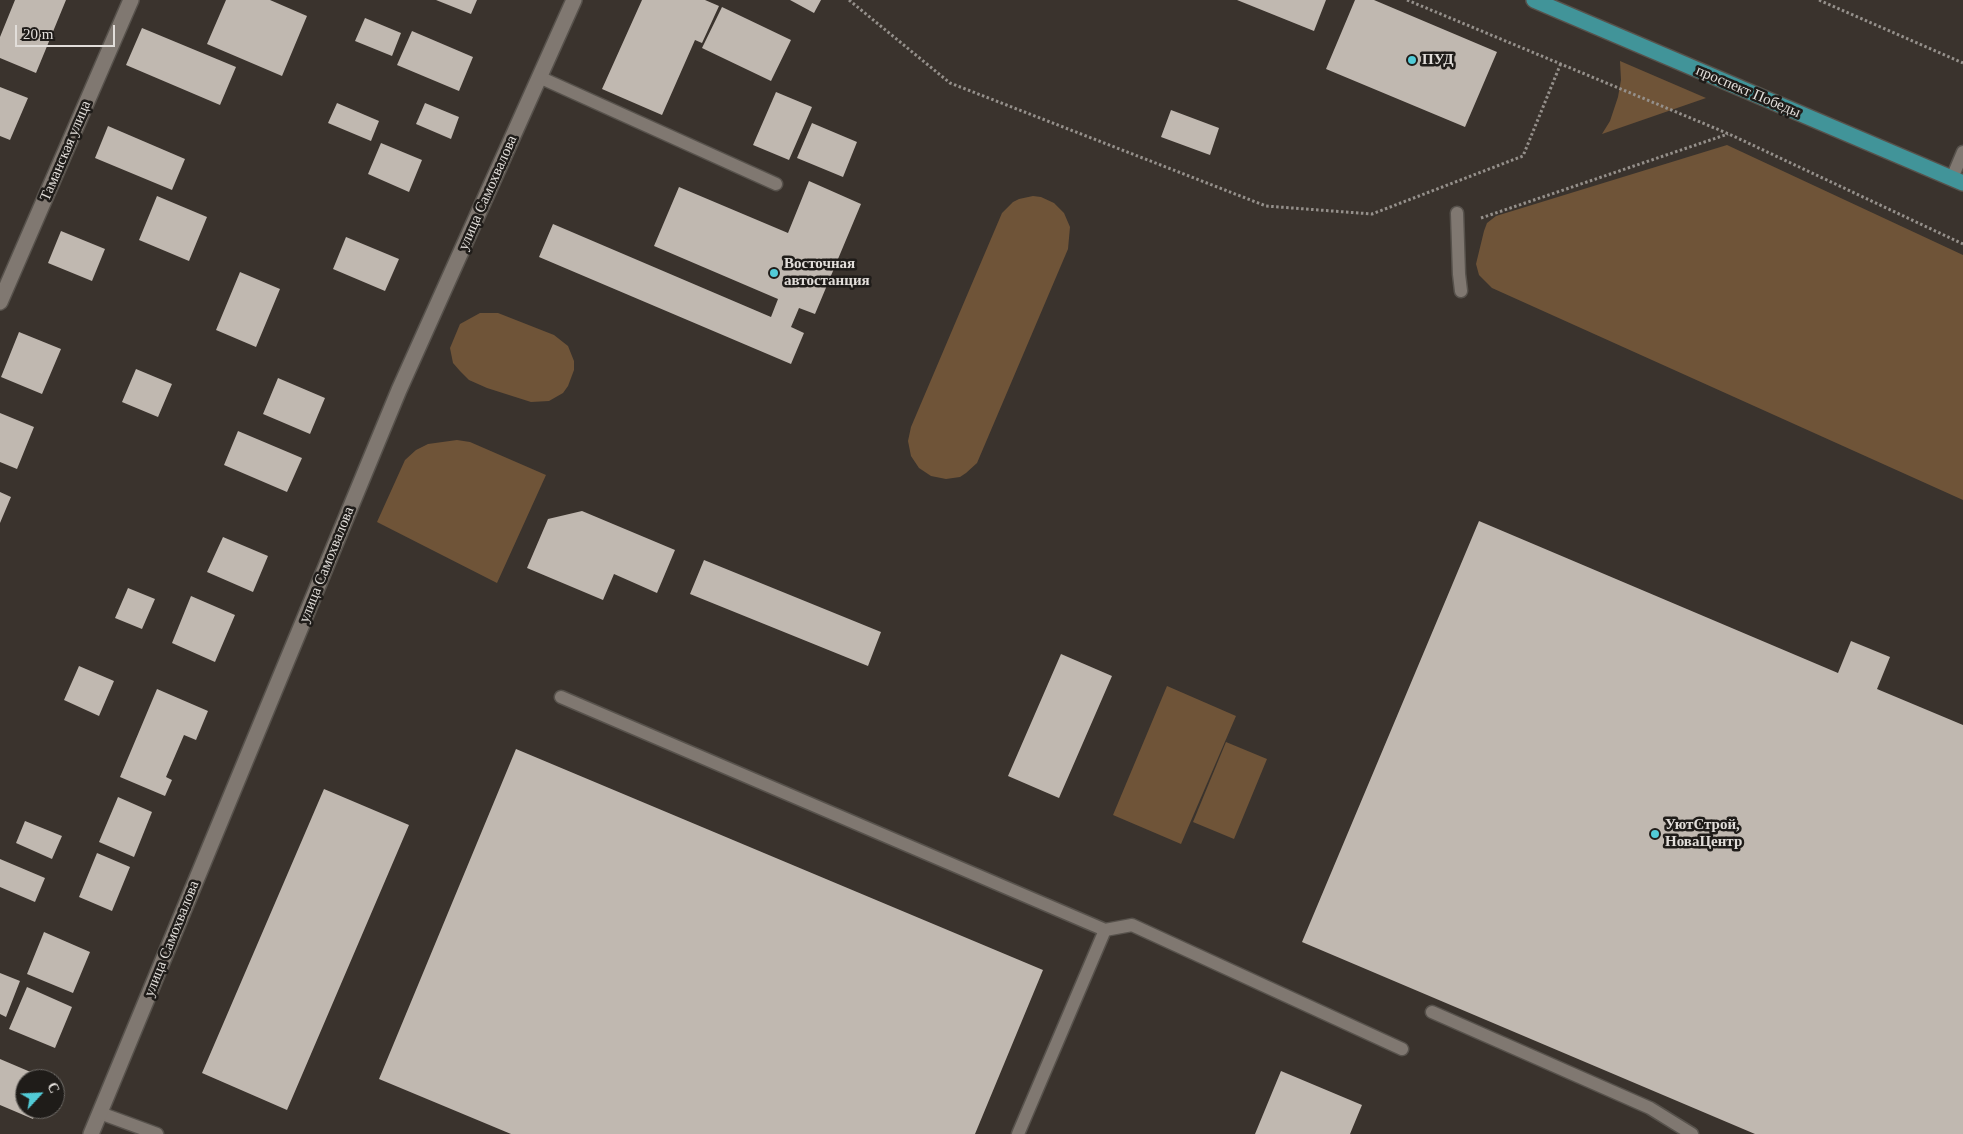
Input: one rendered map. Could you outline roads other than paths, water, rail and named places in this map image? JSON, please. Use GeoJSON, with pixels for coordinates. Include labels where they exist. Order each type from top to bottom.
{"type":"FeatureCollection","features":[{"type":"Feature","properties":{"kind":"main road","name":"проспект Победы"},"geometry":{"type":"LineString","coordinates":[[1534,0],[1958,180]]}},
{"type":"Feature","properties":{"kind":"street","name":"Таманская улица"},"geometry":{"type":"LineString","coordinates":[[0,302],[131,0]]}},
{"type":"Feature","properties":{"kind":"street","name":"улица Самохвалова"},"geometry":{"type":"LineString","coordinates":[[91,1134],[399,390],[574,0]]}},
{"type":"Feature","properties":{"kind":"lane"},"geometry":{"type":"LineString","coordinates":[[540,77],[776,184]]}},
{"type":"Feature","properties":{"kind":"lane"},"geometry":{"type":"LineString","coordinates":[[1958,180],[1963,152]]}},
{"type":"Feature","properties":{"kind":"lane"},"geometry":{"type":"LineString","coordinates":[[1457,213],[1458,274],[1461,290]]}},
{"type":"Feature","properties":{"kind":"lane"},"geometry":{"type":"LineString","coordinates":[[561,697],[1105,930],[1132,924],[1402,1049]]}},
{"type":"Feature","properties":{"kind":"lane"},"geometry":{"type":"LineString","coordinates":[[1018,1134],[1105,930]]}},
{"type":"Feature","properties":{"kind":"lane"},"geometry":{"type":"LineString","coordinates":[[1432,1012],[1650,1108],[1692,1134]]}},
{"type":"Feature","properties":{"kind":"lane"},"geometry":{"type":"LineString","coordinates":[[100,1113],[157,1134]]}},
{"type":"Feature","properties":{"kind":"place","name":"ПУД"},"geometry":{"type":"Point","coordinates":[1412,60]}},
{"type":"Feature","properties":{"kind":"place","name":"Восточная автостанция"},"geometry":{"type":"Point","coordinates":[774,273]}},
{"type":"Feature","properties":{"kind":"place","name":"УютСтрой, НоваЦентр"},"geometry":{"type":"Point","coordinates":[1655,834]}}]}
